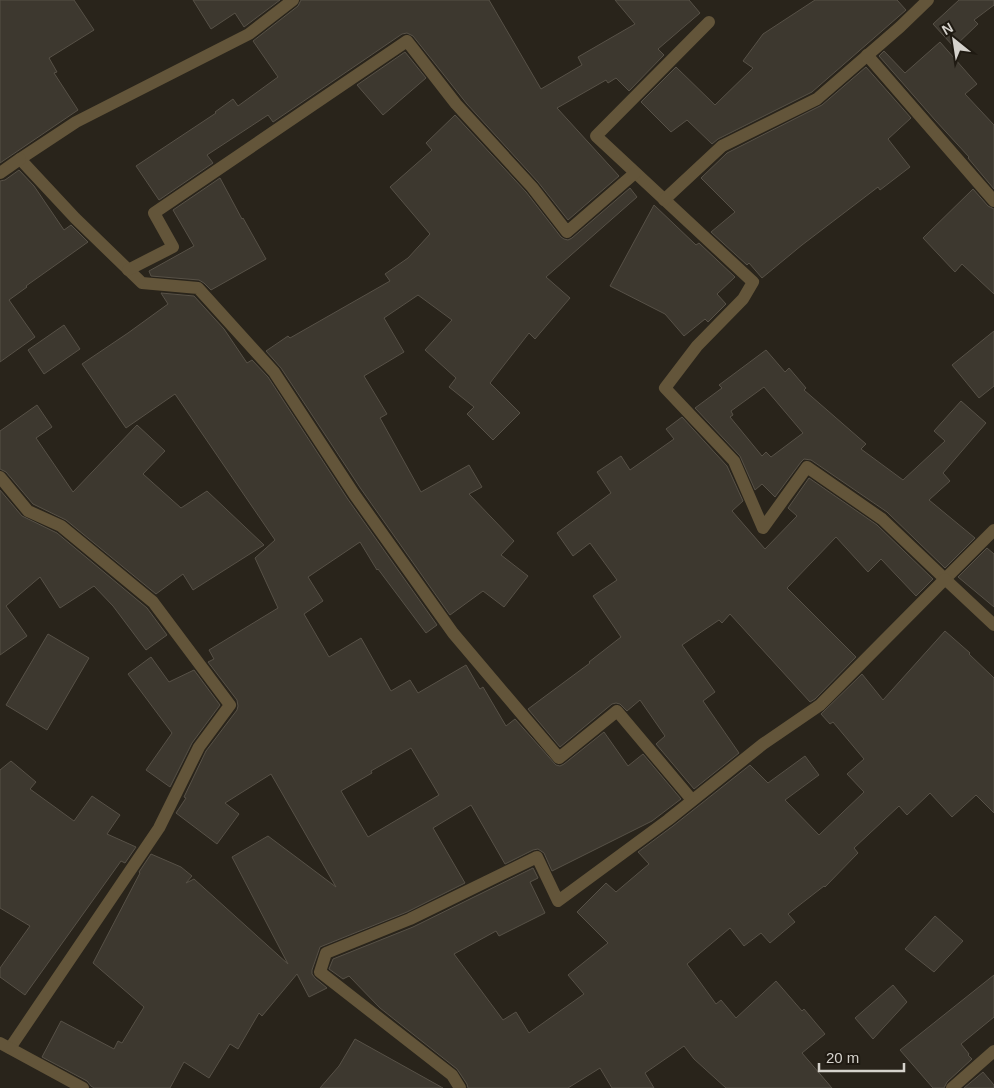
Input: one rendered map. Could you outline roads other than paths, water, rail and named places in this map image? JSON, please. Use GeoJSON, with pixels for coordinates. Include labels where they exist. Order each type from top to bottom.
{"type":"FeatureCollection","features":[{"type":"Feature","properties":{"kind":"street"},"geometry":{"type":"LineString","coordinates":[[0,173],[76,122],[249,34],[292,0]]}},
{"type":"Feature","properties":{"kind":"street"},"geometry":{"type":"LineString","coordinates":[[664,200],[722,146],[816,99],[900,27],[928,0]]}},
{"type":"Feature","properties":{"kind":"street"},"geometry":{"type":"LineString","coordinates":[[709,22],[596,136],[753,282],[743,299],[697,346],[665,388],[734,461],[763,528],[808,467],[882,519],[945,579],[993,621]]}},
{"type":"Feature","properties":{"kind":"street"},"geometry":{"type":"LineString","coordinates":[[128,270],[173,247],[154,213],[407,41],[456,104],[532,187],[567,232],[635,173]]}},
{"type":"Feature","properties":{"kind":"street"},"geometry":{"type":"LineString","coordinates":[[867,55],[994,201]]}},
{"type":"Feature","properties":{"kind":"street"},"geometry":{"type":"LineString","coordinates":[[20,159],[75,218],[142,283],[198,288],[274,372],[354,494],[453,633],[559,758],[617,711],[692,800]]}},
{"type":"Feature","properties":{"kind":"street"},"geometry":{"type":"LineString","coordinates":[[0,477],[28,511],[61,526],[154,602],[230,705],[199,747],[159,828],[5,1046],[83,1088]]}},
{"type":"Feature","properties":{"kind":"street"},"geometry":{"type":"LineString","coordinates":[[460,1088],[452,1075],[320,972],[326,953],[410,919],[537,857],[558,901],[668,820],[763,744],[820,705],[994,530]]}},
{"type":"Feature","properties":{"kind":"street"},"geometry":{"type":"LineString","coordinates":[[952,1088],[994,1051]]}}]}
